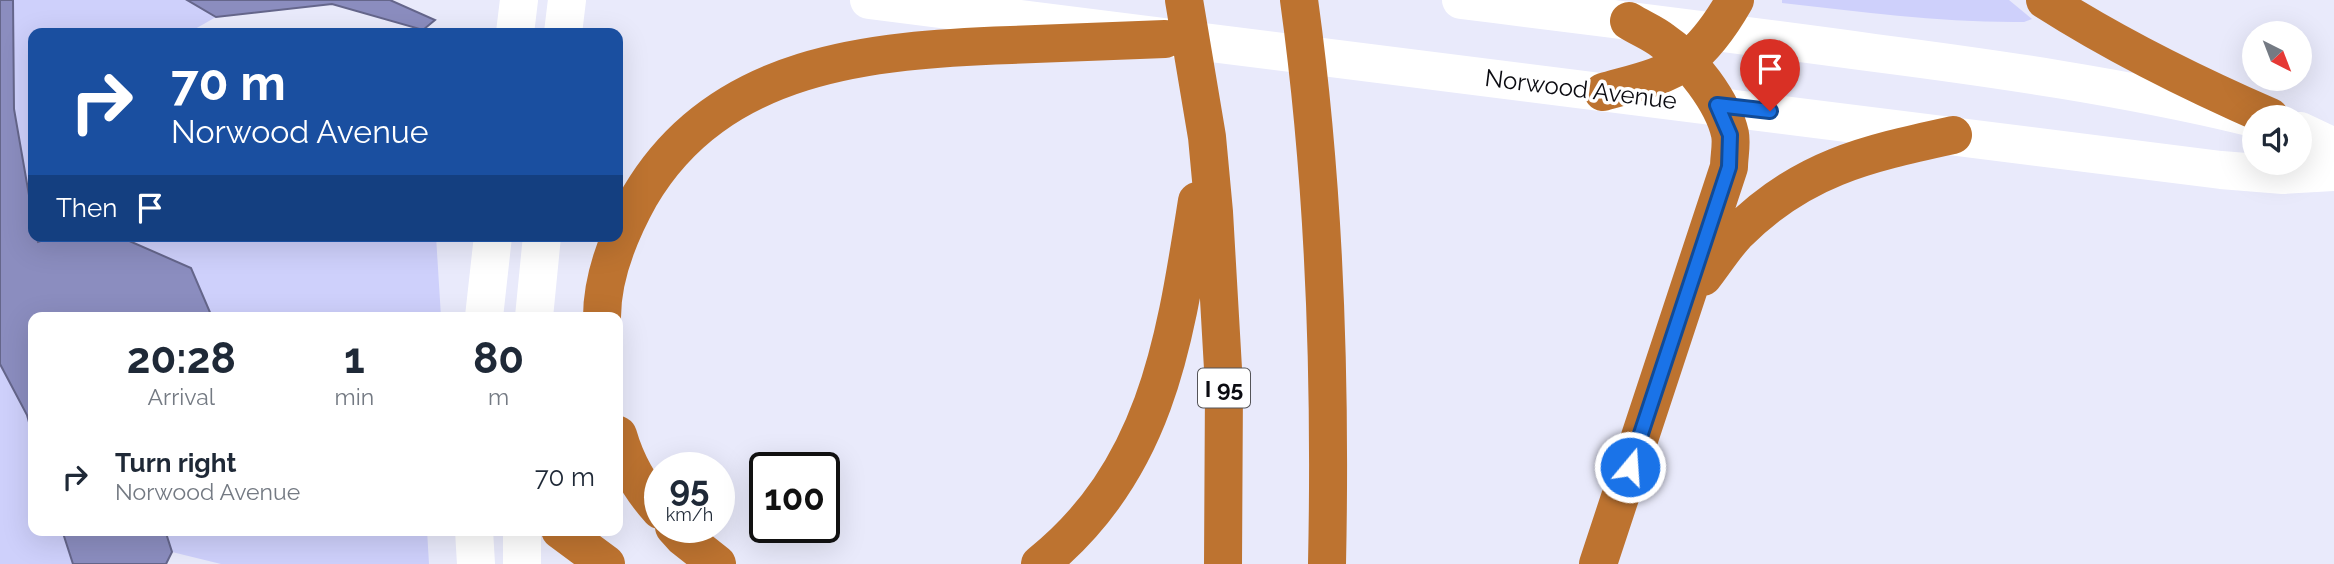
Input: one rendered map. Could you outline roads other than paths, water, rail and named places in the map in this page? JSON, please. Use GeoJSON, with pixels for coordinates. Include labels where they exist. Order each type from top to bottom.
{"type":"FeatureCollection","features":[{"type":"Feature","properties":{"kind":"highway"},"geometry":{"type":"LineString","coordinates":[[1040,564],[1081,526],[1114,485],[1140,437],[1163,378],[1177,325],[1204,213],[1208,137],[1184,0]]}},
{"type":"Feature","properties":{"kind":"highway"},"geometry":{"type":"LineString","coordinates":[[1299,0],[1312,105],[1322,226],[1328,357],[1327,564]]}},
{"type":"Feature","properties":{"kind":"highway"},"geometry":{"type":"LineString","coordinates":[[1603,92],[1651,78],[1686,61],[1715,31],[1735,0]]}},
{"type":"Feature","properties":{"kind":"highway"},"geometry":{"type":"LineString","coordinates":[[2045,0],[2158,65],[2244,105]]}},
{"type":"Feature","properties":{"kind":"highway"},"geometry":{"type":"LineString","coordinates":[[1598,564],[1729,167],[1730,135],[1703,81],[1686,61],[1663,41],[1629,21]]}},
{"type":"Feature","properties":{"kind":"highway"},"geometry":{"type":"LineString","coordinates":[[623,229],[655,171],[694,131],[731,104],[774,82],[824,65],[875,54],[920,49],[1166,39]]}},
{"type":"Feature","properties":{"kind":"highway"},"geometry":{"type":"LineString","coordinates":[[1687,299],[1734,236],[1771,202],[1814,176],[1878,151],[1953,135]]}},
{"type":"Feature","properties":{"kind":"highway","name":"I 95"},"geometry":{"type":"LineString","coordinates":[[1204,213],[1224,386],[1223,564]]}},
{"type":"Feature","properties":{"kind":"highway"},"geometry":{"type":"LineString","coordinates":[[603,312],[610,261],[618,242]]}},
{"type":"Feature","properties":{"kind":"highway"},"geometry":{"type":"LineString","coordinates":[[623,455],[644,489]]}},
{"type":"Feature","properties":{"kind":"highway"},"geometry":{"type":"LineString","coordinates":[[568,536],[606,564]]}},
{"type":"Feature","properties":{"kind":"highway"},"geometry":{"type":"LineString","coordinates":[[691,543],[717,564]]}},
{"type":"Feature","properties":{"kind":"main road"},"geometry":{"type":"LineString","coordinates":[[516,28],[519,0]]}},
{"type":"Feature","properties":{"kind":"main road"},"geometry":{"type":"LineString","coordinates":[[563,28],[566,0]]}},
{"type":"Feature","properties":{"kind":"main road","name":"Norwood Avenue"},"geometry":{"type":"LineString","coordinates":[[869,0],[2221,170],[2283,175],[2334,172]]}},
{"type":"Feature","properties":{"kind":"main road"},"geometry":{"type":"LineString","coordinates":[[1461,0],[1715,31],[2058,79],[2192,103],[2242,115]]}},
{"type":"Feature","properties":{"kind":"main road"},"geometry":{"type":"LineString","coordinates":[[2312,137],[2334,147]]}},
{"type":"Feature","properties":{"kind":"main road"},"geometry":{"type":"LineString","coordinates":[[485,312],[492,242]]}},
{"type":"Feature","properties":{"kind":"main road"},"geometry":{"type":"LineString","coordinates":[[534,312],[541,242]]}},
{"type":"Feature","properties":{"kind":"main road"},"geometry":{"type":"LineString","coordinates":[[474,536],[476,564]]}},
{"type":"Feature","properties":{"kind":"main road"},"geometry":{"type":"LineString","coordinates":[[522,536],[522,564]]}}]}
